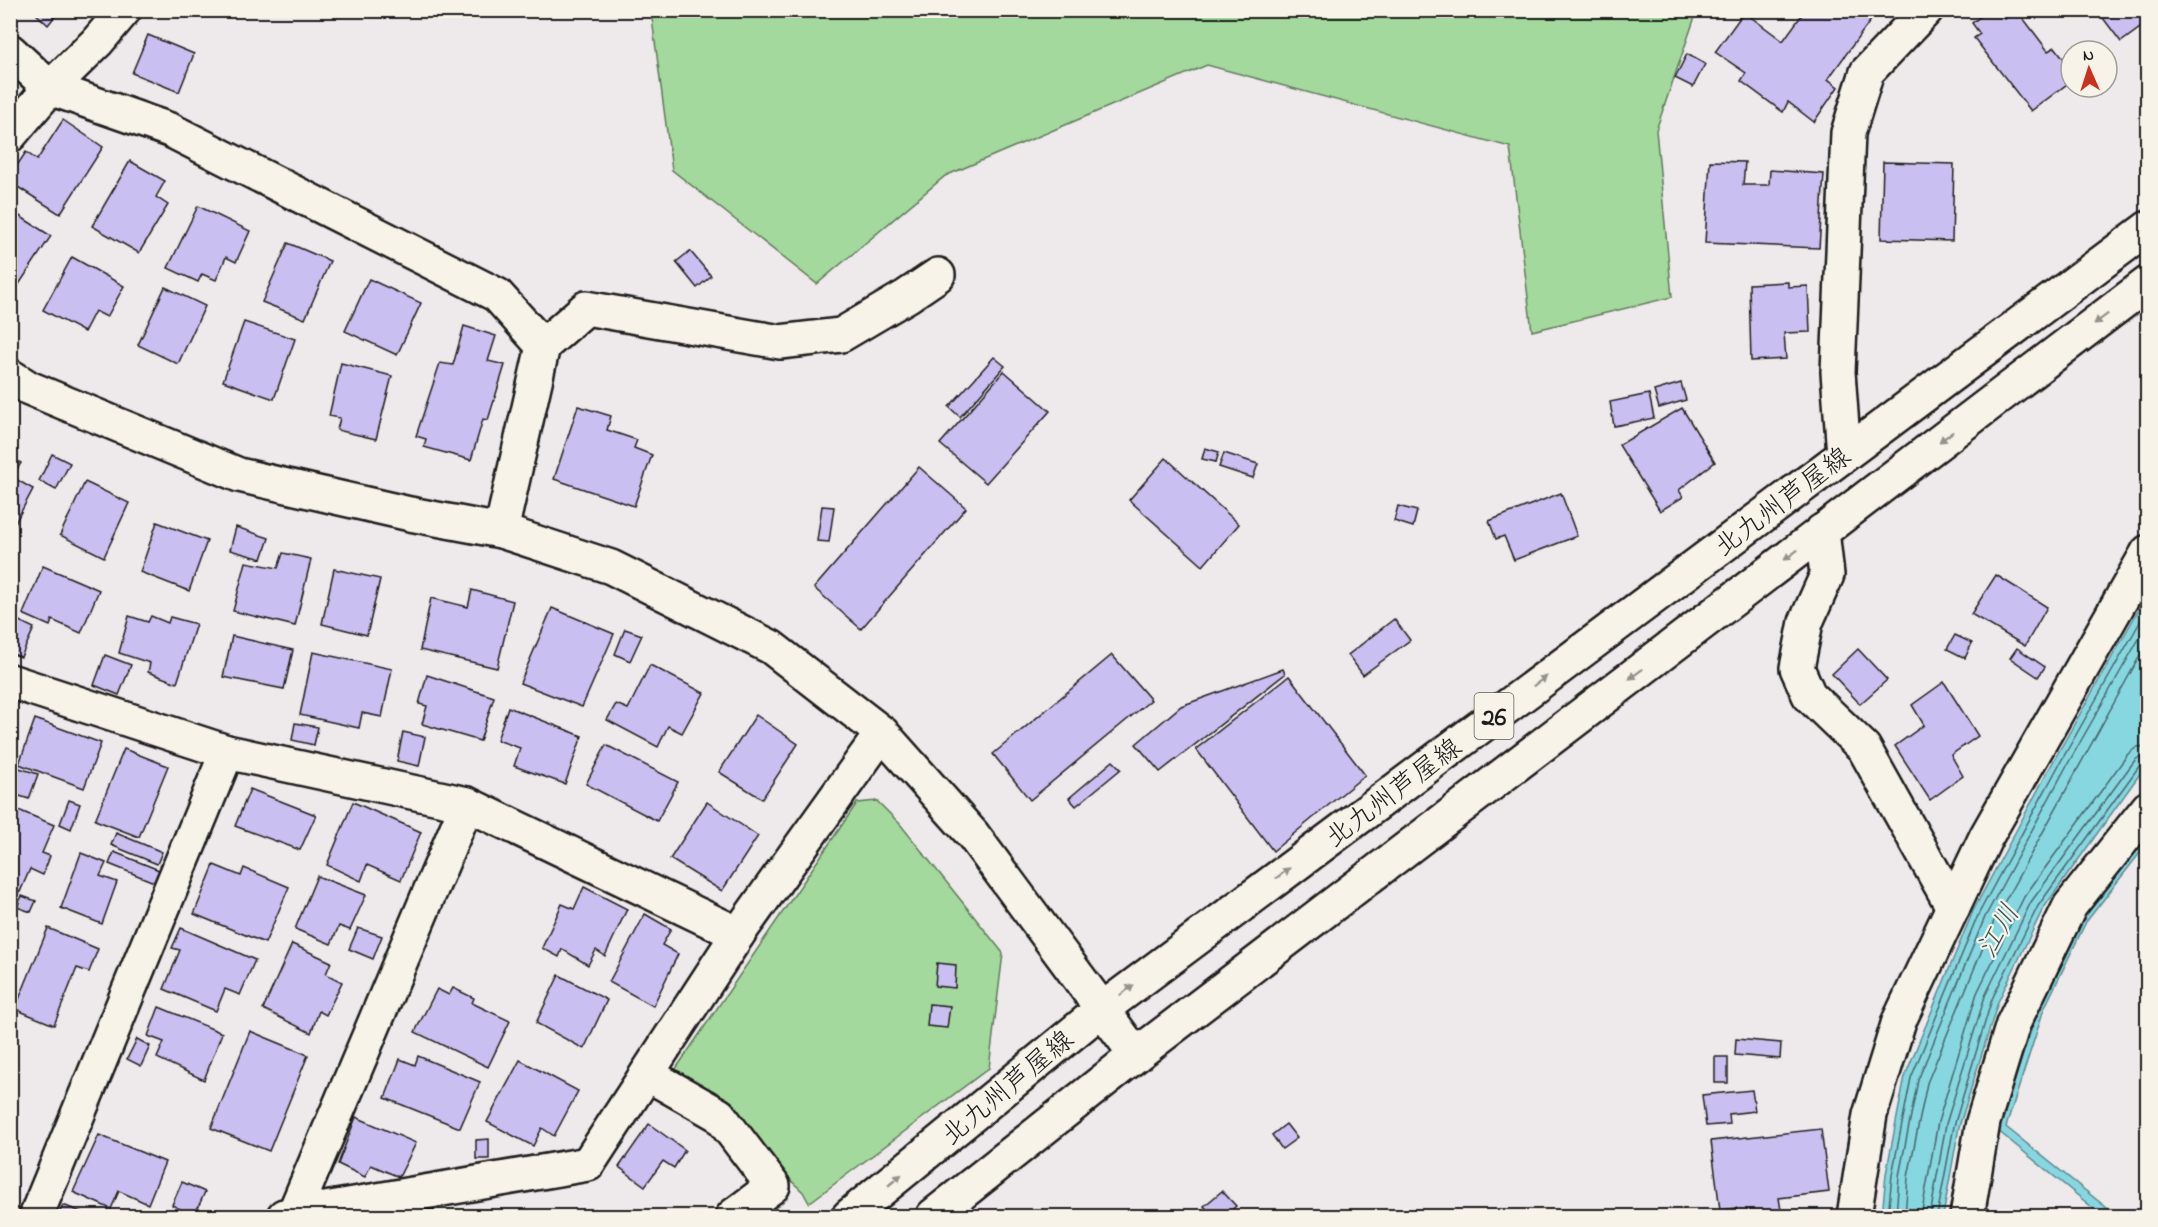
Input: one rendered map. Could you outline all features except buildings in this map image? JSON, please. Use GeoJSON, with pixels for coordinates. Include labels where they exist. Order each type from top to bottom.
{"type":"FeatureCollection","features":[{"type":"Feature","properties":{"kind":"street"},"geometry":{"type":"LineString","coordinates":[[10,135],[50,88],[97,42],[124,10]]}},
{"type":"Feature","properties":{"kind":"street"},"geometry":{"type":"LineString","coordinates":[[1844,455],[1838,372],[1848,133],[1868,72],[1926,10]]}},
{"type":"Feature","properties":{"kind":"street"},"geometry":{"type":"LineString","coordinates":[[10,51],[50,88],[170,130],[498,295],[543,346]]}},
{"type":"Feature","properties":{"kind":"street","name":"北九州芦屋線"},"geometry":{"type":"LineString","coordinates":[[851,1214],[1101,1010],[2148,228]]}},
{"type":"Feature","properties":{"kind":"street"},"geometry":{"type":"LineString","coordinates":[[501,531],[543,346],[586,308],[780,342],[841,335],[938,275]]}},
{"type":"Feature","properties":{"kind":"street","name":"北九州芦屋線"},"geometry":{"type":"LineString","coordinates":[[933,1216],[1136,1055],[2148,283]]}},
{"type":"Feature","properties":{"kind":"street"},"geometry":{"type":"LineString","coordinates":[[10,376],[29,388],[238,475],[410,514],[501,531],[611,567],[771,647],[882,733],[974,835],[1136,1055]]}},
{"type":"Feature","properties":{"kind":"street"},"geometry":{"type":"LineString","coordinates":[[1822,531],[1827,575],[1806,622],[1797,668],[1809,695],[1864,748],[1953,907]]}},
{"type":"Feature","properties":{"kind":"street"},"geometry":{"type":"LineString","coordinates":[[1854,1216],[1870,1115],[1899,1021],[1986,837],[2148,552]]}},
{"type":"Feature","properties":{"kind":"street"},"geometry":{"type":"LineString","coordinates":[[10,681],[227,752],[467,804],[738,934]]}},
{"type":"Feature","properties":{"kind":"street"},"geometry":{"type":"LineString","coordinates":[[289,1215],[588,1164],[738,934],[882,733]]}},
{"type":"Feature","properties":{"kind":"street"},"geometry":{"type":"LineString","coordinates":[[36,1216],[227,752]]}},
{"type":"Feature","properties":{"kind":"street"},"geometry":{"type":"LineString","coordinates":[[289,1215],[467,804]]}},
{"type":"Feature","properties":{"kind":"street"},"geometry":{"type":"LineString","coordinates":[[1966,1216],[1983,1122],[2013,1024],[2070,906],[2148,808]]}},
{"type":"Feature","properties":{"kind":"street"},"geometry":{"type":"LineString","coordinates":[[646,1074],[719,1115],[773,1186],[733,1216]]}},
{"type":"Feature","properties":{"kind":"green space"},"geometry":{"type":"Polygon","coordinates":[[[651,11],[1697,11],[1656,130],[1672,297],[1532,331],[1510,147],[1207,65],[945,176],[817,284],[672,170],[651,11]]]}},
{"type":"Feature","properties":{"kind":"green space"},"geometry":{"type":"Polygon","coordinates":[[[877,801],[900,824],[1003,953],[989,1068],[809,1203],[803,1192],[673,1073],[857,803],[877,801]]]}},
{"type":"Feature","properties":{"kind":"water","name":"江川"},"geometry":{"type":"Polygon","coordinates":[[[2147,595],[2147,764],[2043,909],[1998,1002],[1959,1127],[1943,1216],[1882,1216],[1886,1174],[1905,1076],[1973,911],[2054,760],[2147,595]]]}},
{"type":"Feature","properties":{"kind":"water"},"geometry":{"type":"Polygon","coordinates":[[[2147,834],[2147,844],[2086,922],[2044,1009],[2006,1127],[2117,1216],[2103,1216],[1997,1130],[2043,996],[2076,923],[2147,834]]]}}]}
